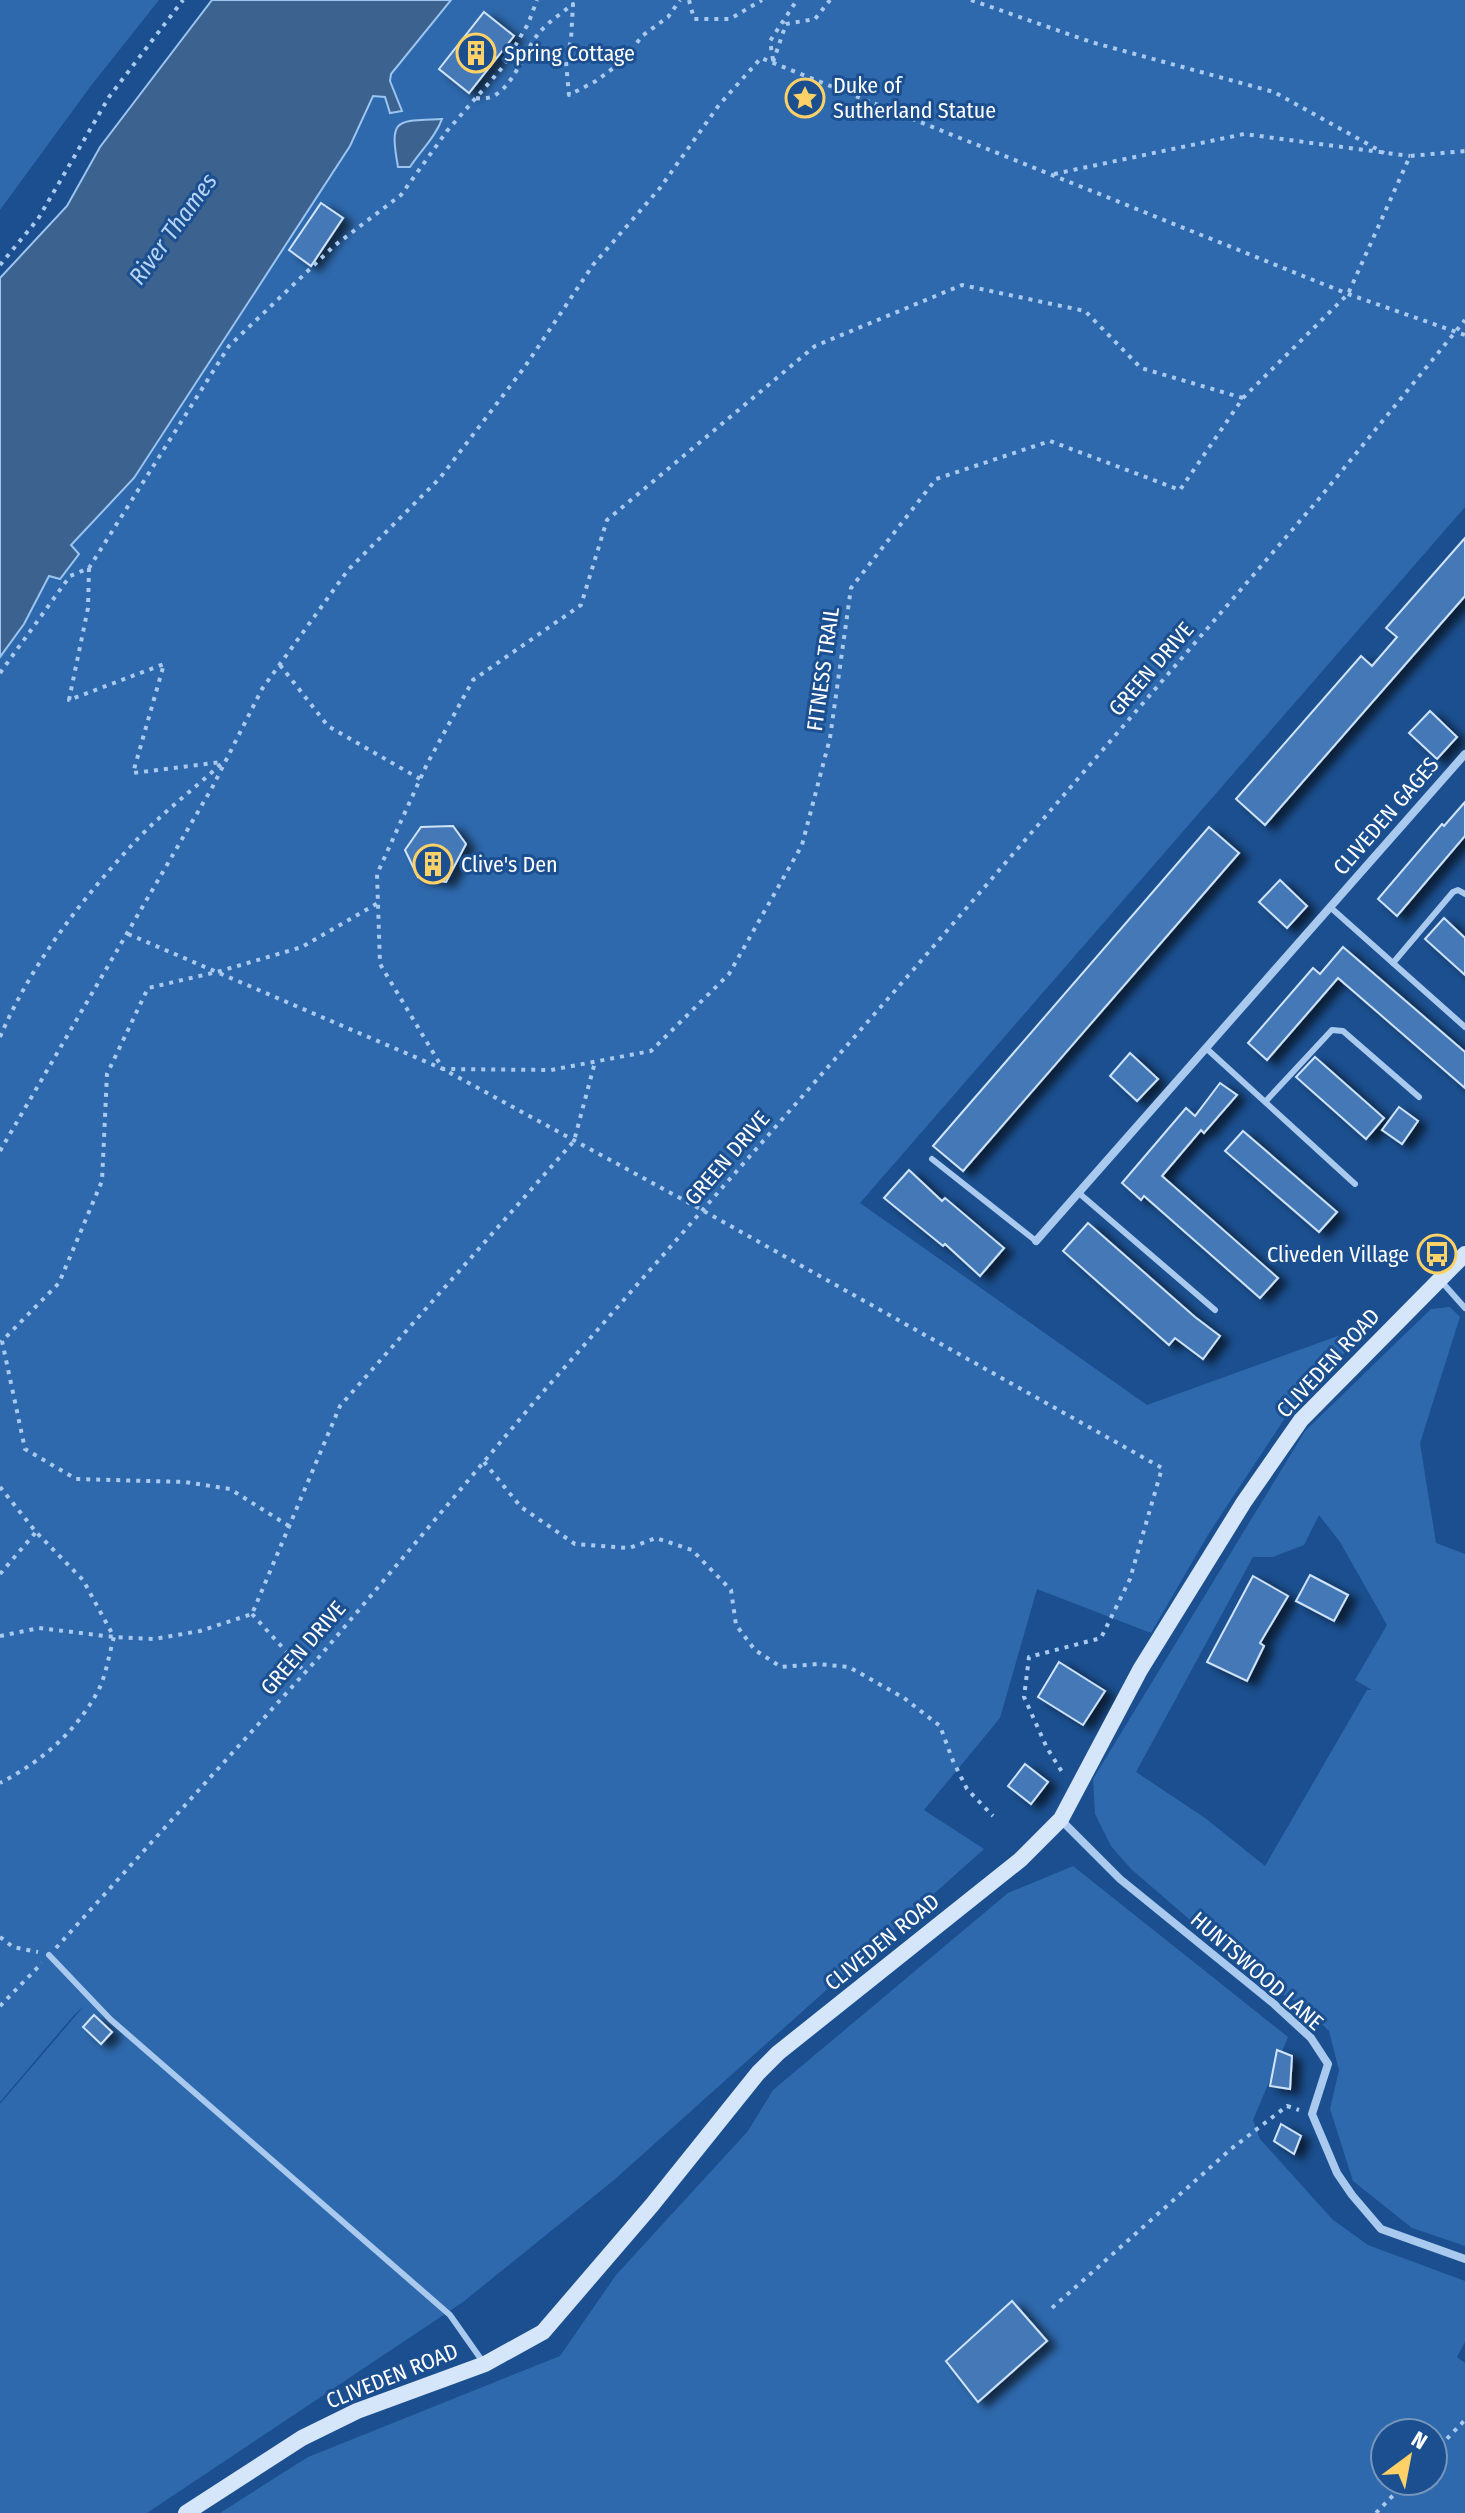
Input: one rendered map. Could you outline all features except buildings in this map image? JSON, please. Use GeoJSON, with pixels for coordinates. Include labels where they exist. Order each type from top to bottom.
{"type":"FeatureCollection","features":[{"type":"Feature","properties":{"kind":"street","name":"CLIVEDEN GAGES"},"geometry":{"type":"LineString","coordinates":[[1036,1241],[1463,758]]}},
{"type":"Feature","properties":{"kind":"street","name":"CLIVEDEN ROAD"},"geometry":{"type":"LineString","coordinates":[[186,2513],[302,2438],[357,2411],[485,2364],[543,2332],[652,2205],[758,2073],[778,2053],[1020,1860],[1061,1819],[1140,1670],[1244,1502],[1293,1431],[1465,1254]]}},
{"type":"Feature","properties":{"kind":"street","name":"HUNTSWOOD LANE"},"geometry":{"type":"LineString","coordinates":[[1061,1819],[1120,1879],[1274,2004],[1311,2038],[1328,2064],[1312,2114]]}},
{"type":"Feature","properties":{"kind":"street"},"geometry":{"type":"LineString","coordinates":[[1312,2114],[1337,2173],[1381,2229],[1465,2259]]}},
{"type":"Feature","properties":{"kind":"lane"},"geometry":{"type":"LineString","coordinates":[[1393,963],[1453,892],[1458,890],[1465,894]]}},
{"type":"Feature","properties":{"kind":"lane"},"geometry":{"type":"LineString","coordinates":[[1332,905],[1465,1027]]}},
{"type":"Feature","properties":{"kind":"lane"},"geometry":{"type":"LineString","coordinates":[[1266,1101],[1332,1030],[1343,1031],[1419,1097]]}},
{"type":"Feature","properties":{"kind":"lane"},"geometry":{"type":"LineString","coordinates":[[1207,1049],[1355,1184]]}},
{"type":"Feature","properties":{"kind":"lane"},"geometry":{"type":"LineString","coordinates":[[932,1159],[1036,1241]]}},
{"type":"Feature","properties":{"kind":"lane"},"geometry":{"type":"LineString","coordinates":[[1080,1194],[1215,1310]]}},
{"type":"Feature","properties":{"kind":"lane"},"geometry":{"type":"LineString","coordinates":[[1439,1278],[1465,1308]]}},
{"type":"Feature","properties":{"kind":"lane"},"geometry":{"type":"LineString","coordinates":[[49,1955],[110,2019],[450,2315],[485,2364]]}},
{"type":"Feature","properties":{"kind":"path"},"geometry":{"type":"LineString","coordinates":[[0,265],[38,219],[109,97],[183,0]]}},
{"type":"Feature","properties":{"kind":"path"},"geometry":{"type":"LineString","coordinates":[[223,762],[133,773],[164,664],[69,700],[88,608],[89,568],[229,346],[334,246],[401,195],[447,131],[502,68],[528,24],[537,0]]}},
{"type":"Feature","properties":{"kind":"path"},"geometry":{"type":"LineString","coordinates":[[476,98],[485,100],[497,95],[539,33],[573,4],[566,62],[569,95],[596,81],[624,60],[642,36],[668,17],[680,0]]}},
{"type":"Feature","properties":{"kind":"path"},"geometry":{"type":"LineString","coordinates":[[689,0],[694,19],[730,19],[762,0]]}},
{"type":"Feature","properties":{"kind":"path"},"geometry":{"type":"LineString","coordinates":[[773,62],[770,41],[797,0]]}},
{"type":"Feature","properties":{"kind":"path"},"geometry":{"type":"LineString","coordinates":[[773,62],[786,24],[815,19],[830,0]]}},
{"type":"Feature","properties":{"kind":"path"},"geometry":{"type":"LineString","coordinates":[[971,0],[1091,42],[1274,92],[1384,153]]}},
{"type":"Feature","properties":{"kind":"path"},"geometry":{"type":"LineString","coordinates":[[0,1151],[213,786],[262,689],[348,570],[440,478],[524,368],[593,265],[660,188],[719,105],[761,58],[1348,294],[1465,335]]}},
{"type":"Feature","properties":{"kind":"path"},"geometry":{"type":"LineString","coordinates":[[1051,174],[1244,134],[1410,156],[1465,151]]}},
{"type":"Feature","properties":{"kind":"path"},"geometry":{"type":"LineString","coordinates":[[443,1069],[380,964],[377,874],[427,764],[473,680],[581,605],[607,520],[815,346],[962,285],[1085,311],[1141,368],[1243,398],[1348,294],[1410,156]]}},
{"type":"Feature","properties":{"kind":"path","name":"GREEN DRIVE"},"geometry":{"type":"LineString","coordinates":[[0,2006],[305,1672],[1318,500],[1465,320]]}},
{"type":"Feature","properties":{"kind":"path","name":"FITNESS TRAIL"},"geometry":{"type":"LineString","coordinates":[[443,1069],[551,1070],[651,1051],[729,974],[802,845],[830,738],[851,588],[936,479],[1050,441],[1180,490],[1243,398]]}},
{"type":"Feature","properties":{"kind":"path"},"geometry":{"type":"LineString","coordinates":[[0,673],[70,576],[89,568]]}},
{"type":"Feature","properties":{"kind":"path"},"geometry":{"type":"LineString","coordinates":[[280,665],[328,726],[420,779]]}},
{"type":"Feature","properties":{"kind":"path"},"geometry":{"type":"LineString","coordinates":[[0,1037],[18,994],[63,926],[133,844],[223,762]]}},
{"type":"Feature","properties":{"kind":"path"},"geometry":{"type":"LineString","coordinates":[[289,1526],[230,1489],[185,1482],[76,1479],[25,1449],[2,1341],[59,1283],[102,1181],[107,1074],[148,988],[302,947],[378,903]]}},
{"type":"Feature","properties":{"kind":"path"},"geometry":{"type":"LineString","coordinates":[[128,934],[443,1069],[1162,1468],[1130,1579],[1101,1638],[1029,1657],[1024,1697],[1047,1748],[1076,1794]]}},
{"type":"Feature","properties":{"kind":"path"},"geometry":{"type":"LineString","coordinates":[[0,1636],[39,1628],[154,1639],[200,1631],[252,1614],[340,1406],[574,1141],[595,1062]]}},
{"type":"Feature","properties":{"kind":"path"},"geometry":{"type":"LineString","coordinates":[[484,1462],[521,1507],[575,1544],[629,1548],[656,1538],[692,1550],[731,1590],[736,1625],[755,1650],[781,1667],[818,1664],[849,1667],[904,1698],[940,1726],[967,1789],[993,1816]]}},
{"type":"Feature","properties":{"kind":"path"},"geometry":{"type":"LineString","coordinates":[[0,1490],[83,1580],[114,1637],[99,1689],[66,1738],[19,1774],[0,1783]]}},
{"type":"Feature","properties":{"kind":"path"},"geometry":{"type":"LineString","coordinates":[[0,1574],[36,1532]]}},
{"type":"Feature","properties":{"kind":"path"},"geometry":{"type":"LineString","coordinates":[[252,1614],[305,1672]]}},
{"type":"Feature","properties":{"kind":"path"},"geometry":{"type":"LineString","coordinates":[[0,1937],[13,1947],[49,1955]]}},
{"type":"Feature","properties":{"kind":"path"},"geometry":{"type":"LineString","coordinates":[[1052,2308],[1231,2149],[1287,2106],[1312,2114]]}},
{"type":"Feature","properties":{"kind":"path"},"geometry":{"type":"LineString","coordinates":[[1449,2436],[1465,2420]]}},
{"type":"Feature","properties":{"kind":"path"},"geometry":{"type":"LineString","coordinates":[[1376,2513],[1392,2497]]}},
{"type":"Feature","properties":{"kind":"shaded area"},"geometry":{"type":"Polygon","coordinates":[[[0,0],[159,0],[90,87],[0,210],[0,0]]]}},
{"type":"Feature","properties":{"kind":"shaded area"},"geometry":{"type":"Polygon","coordinates":[[[451,0],[1465,0],[1465,507],[860,1203],[1147,1405],[1371,1324],[1285,1418],[1209,1533],[1151,1633],[1037,1589],[1000,1718],[924,1810],[984,1849],[614,2180],[463,2302],[147,2513],[0,2513],[0,2104],[84,2006],[0,2102],[0,657],[24,624],[49,576],[78,553],[70,546],[134,478],[350,146],[373,96],[385,96],[391,74],[451,0]]]}},
{"type":"Feature","properties":{"kind":"shaded area"},"geometry":{"type":"Polygon","coordinates":[[[1450,1307],[1460,1317],[1420,1443],[1436,1543],[1465,1554],[1465,2246],[1412,2228],[1353,2181],[1330,2109],[1339,2070],[1329,2031],[1304,2006],[1268,1987],[1131,1869],[1111,1846],[1095,1814],[1093,1779],[1305,1431],[1431,1309],[1450,1307]],[[1319,1515],[1304,1545],[1273,1557],[1253,1557],[1136,1772],[1205,1818],[1265,1866],[1367,1690],[1372,1690],[1355,1680],[1387,1625],[1340,1542],[1319,1515]]]}},
{"type":"Feature","properties":{"kind":"shaded area"},"geometry":{"type":"Polygon","coordinates":[[[1073,1866],[1288,2037],[1253,2120],[1260,2139],[1332,2219],[1368,2245],[1465,2281],[1465,2342],[1457,2357],[1465,2363],[1465,2513],[220,2513],[308,2457],[560,2356],[616,2275],[748,2131],[773,2090],[1008,1893],[1073,1866]]]}},
{"type":"Feature","properties":{"kind":"water","name":"River Thames"},"geometry":{"type":"Polygon","coordinates":[[[212,0],[451,0],[391,74],[390,81],[402,111],[390,113],[385,97],[373,96],[350,146],[134,478],[71,545],[79,554],[60,579],[49,576],[24,624],[0,657],[0,278],[67,206],[100,147],[212,0]]]}},
{"type":"Feature","properties":{"kind":"water"},"geometry":{"type":"Polygon","coordinates":[[[442,119],[410,167],[398,167],[395,139],[399,125],[414,120],[442,119]]]}},
{"type":"Feature","properties":{"kind":"place","name":"Spring Cottage"},"geometry":{"type":"Point","coordinates":[476,53]}},
{"type":"Feature","properties":{"kind":"place","name":"Duke of Sutherland Statue"},"geometry":{"type":"Point","coordinates":[805,98]}},
{"type":"Feature","properties":{"kind":"place","name":"Clive's Den"},"geometry":{"type":"Point","coordinates":[433,864]}},
{"type":"Feature","properties":{"kind":"place","name":"Cliveden Village"},"geometry":{"type":"Point","coordinates":[1437,1254]}}]}
